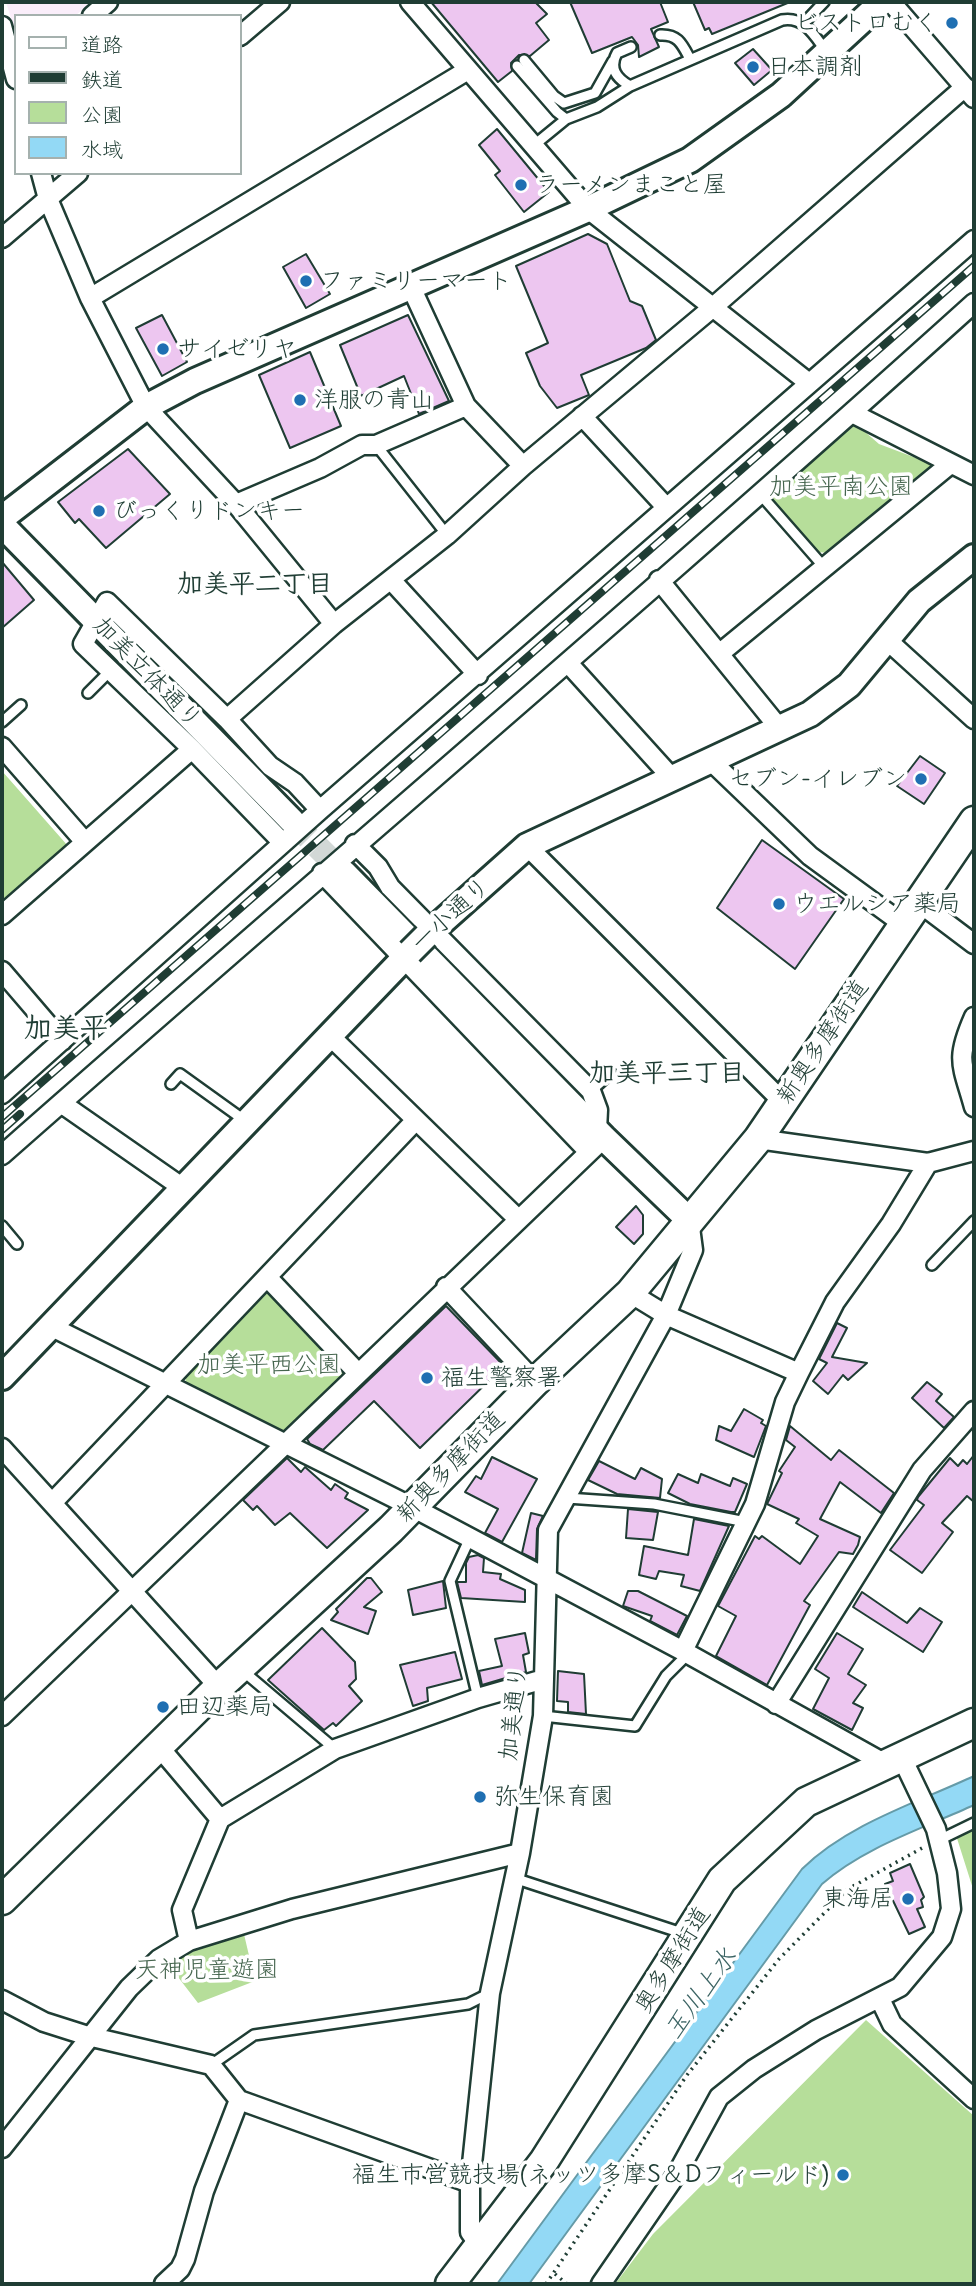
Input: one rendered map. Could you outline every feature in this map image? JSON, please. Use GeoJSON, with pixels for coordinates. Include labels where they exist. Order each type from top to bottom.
{"type":"FeatureCollection","features":[{"type":"Feature","properties":{"kind":"main road","name":"新奥多摩街道"},"geometry":{"type":"LineString","coordinates":[[2,1900],[230,1678],[412,1507],[535,1382],[630,1293],[758,1139],[974,821]]}},
{"type":"Feature","properties":{"kind":"main road","name":"奥多摩街道"},"geometry":{"type":"LineString","coordinates":[[450,2284],[544,2161],[722,1881],[806,1801],[898,1763],[974,1723]]}},
{"type":"Feature","properties":{"kind":"street"},"geometry":{"type":"LineString","coordinates":[[242,34],[280,2]]}},
{"type":"Feature","properties":{"kind":"street"},"geometry":{"type":"LineString","coordinates":[[410,2],[588,209],[809,383]]}},
{"type":"Feature","properties":{"kind":"street"},"geometry":{"type":"LineString","coordinates":[[2,518],[146,407],[207,376],[588,209],[690,160],[781,95],[882,2]]}},
{"type":"Feature","properties":{"kind":"street"},"geometry":{"type":"LineString","coordinates":[[227,719],[334,624],[447,536],[582,416],[970,93],[891,2]]}},
{"type":"Feature","properties":{"kind":"street"},"geometry":{"type":"LineString","coordinates":[[2,26],[14,71]]}},
{"type":"Feature","properties":{"kind":"street"},"geometry":{"type":"LineString","coordinates":[[90,298],[468,70]]}},
{"type":"Feature","properties":{"kind":"street"},"geometry":{"type":"LineString","coordinates":[[42,175],[48,199],[90,298],[146,407],[236,504],[334,624]]}},
{"type":"Feature","properties":{"kind":"street"},"geometry":{"type":"LineString","coordinates":[[2,238],[76,175]]}},
{"type":"Feature","properties":{"kind":"street"},"geometry":{"type":"LineString","coordinates":[[2,1094],[287,832],[320,810],[478,675],[666,507],[974,240]]}},
{"type":"Feature","properties":{"kind":"street"},"geometry":{"type":"LineString","coordinates":[[411,287],[466,407],[523,466]]}},
{"type":"Feature","properties":{"kind":"street"},"geometry":{"type":"LineString","coordinates":[[2,1155],[333,873],[355,844],[568,663],[974,303]]}},
{"type":"Feature","properties":{"kind":"street"},"geometry":{"type":"LineString","coordinates":[[236,504],[320,468],[362,446],[376,445],[466,407]]}},
{"type":"Feature","properties":{"kind":"street"},"geometry":{"type":"LineString","coordinates":[[852,413],[949,465],[974,475]]}},
{"type":"Feature","properties":{"kind":"street"},"geometry":{"type":"LineString","coordinates":[[582,416],[666,507]]}},
{"type":"Feature","properties":{"kind":"street"},"geometry":{"type":"LineString","coordinates":[[719,654],[949,465]]}},
{"type":"Feature","properties":{"kind":"street","name":"加美立体通り"},"geometry":{"type":"LineString","coordinates":[[2,525],[96,620],[287,832]]}},
{"type":"Feature","properties":{"kind":"street","name":"一小通り"},"geometry":{"type":"LineString","coordinates":[[2,1377],[245,1121],[418,944],[527,846],[810,714],[849,685],[919,601],[974,556]]}},
{"type":"Feature","properties":{"kind":"street"},"geometry":{"type":"LineString","coordinates":[[659,580],[780,729]]}},
{"type":"Feature","properties":{"kind":"street"},"geometry":{"type":"LineString","coordinates":[[392,581],[478,675]]}},
{"type":"Feature","properties":{"kind":"street"},"geometry":{"type":"LineString","coordinates":[[287,832],[192,749],[83,644],[107,603],[227,719],[270,766],[295,782],[320,810]]}},
{"type":"Feature","properties":{"kind":"street"},"geometry":{"type":"LineString","coordinates":[[887,640],[961,711],[974,719]]}},
{"type":"Feature","properties":{"kind":"street"},"geometry":{"type":"LineString","coordinates":[[568,663],[672,778]]}},
{"type":"Feature","properties":{"kind":"street"},"geometry":{"type":"LineString","coordinates":[[2,747],[85,842]]}},
{"type":"Feature","properties":{"kind":"street"},"geometry":{"type":"LineString","coordinates":[[2,915],[192,749]]}},
{"type":"Feature","properties":{"kind":"street"},"geometry":{"type":"LineString","coordinates":[[712,762],[810,856],[974,944]]}},
{"type":"Feature","properties":{"kind":"street"},"geometry":{"type":"LineString","coordinates":[[355,844],[378,867],[418,944],[594,1134]]}},
{"type":"Feature","properties":{"kind":"street"},"geometry":{"type":"LineString","coordinates":[[527,846],[783,1102]]}},
{"type":"Feature","properties":{"kind":"street"},"geometry":{"type":"LineString","coordinates":[[2,1716],[518,1219],[594,1134],[598,1110],[591,1091],[333,873]]}},
{"type":"Feature","properties":{"kind":"street"},"geometry":{"type":"LineString","coordinates":[[333,873],[594,1134],[689,1220]]}},
{"type":"Feature","properties":{"kind":"street"},"geometry":{"type":"LineString","coordinates":[[2,971],[62,1041]]}},
{"type":"Feature","properties":{"kind":"street"},"geometry":{"type":"LineString","coordinates":[[974,1017],[961,1049],[960,1060],[974,1107]]}},
{"type":"Feature","properties":{"kind":"street"},"geometry":{"type":"LineString","coordinates":[[329,1035],[518,1219]]}},
{"type":"Feature","properties":{"kind":"street"},"geometry":{"type":"LineString","coordinates":[[61,1103],[183,1188]]}},
{"type":"Feature","properties":{"kind":"street"},"geometry":{"type":"LineString","coordinates":[[52,1503],[416,1120]]}},
{"type":"Feature","properties":{"kind":"street"},"geometry":{"type":"LineString","coordinates":[[758,1139],[928,1163],[973,1153]]}},
{"type":"Feature","properties":{"kind":"street"},"geometry":{"type":"LineString","coordinates":[[683,1650],[755,1504],[785,1402],[799,1373],[835,1302],[891,1224],[928,1163]]}},
{"type":"Feature","properties":{"kind":"street","name":"加美通り"},"geometry":{"type":"LineString","coordinates":[[480,2246],[470,2232],[470,2183],[490,1993],[520,1853],[543,1716],[548,1530],[568,1498],[666,1315],[693,1251],[689,1220]]}},
{"type":"Feature","properties":{"kind":"street"},"geometry":{"type":"LineString","coordinates":[[267,1277],[357,1372]]}},
{"type":"Feature","properties":{"kind":"street"},"geometry":{"type":"LineString","coordinates":[[446,1287],[535,1382]]}},
{"type":"Feature","properties":{"kind":"street"},"geometry":{"type":"LineString","coordinates":[[630,1293],[666,1315],[799,1373]]}},
{"type":"Feature","properties":{"kind":"street"},"geometry":{"type":"LineString","coordinates":[[50,1326],[412,1507],[683,1650],[776,1704],[898,1763],[938,1834],[951,1909],[942,1937],[900,1987],[816,2030],[754,2069],[719,2097],[678,2172],[601,2284]]}},
{"type":"Feature","properties":{"kind":"street"},"geometry":{"type":"LineString","coordinates":[[776,1704],[922,1470],[974,1411]]}},
{"type":"Feature","properties":{"kind":"street"},"geometry":{"type":"LineString","coordinates":[[2,1448],[131,1591],[230,1678]]}},
{"type":"Feature","properties":{"kind":"street"},"geometry":{"type":"LineString","coordinates":[[189,1941],[182,1910],[220,1819],[335,1749],[478,1698],[544,1679]]}},
{"type":"Feature","properties":{"kind":"street"},"geometry":{"type":"LineString","coordinates":[[160,1748],[220,1819]]}},
{"type":"Feature","properties":{"kind":"street"},"geometry":{"type":"LineString","coordinates":[[2,2148],[88,2036],[159,1959],[189,1941],[292,1909],[486,1859],[520,1853]]}},
{"type":"Feature","properties":{"kind":"street"},"geometry":{"type":"LineString","coordinates":[[880,1999],[892,2024],[974,2099]]}},
{"type":"Feature","properties":{"kind":"street"},"geometry":{"type":"LineString","coordinates":[[2,2000],[44,2022],[88,2036],[211,2065],[239,2100],[470,2183]]}},
{"type":"Feature","properties":{"kind":"street"},"geometry":{"type":"LineString","coordinates":[[164,2284],[180,2269],[185,2259],[204,2191],[239,2100]]}},
{"type":"Feature","properties":{"kind":"lane"},"geometry":{"type":"LineString","coordinates":[[803,24],[824,2]]}},
{"type":"Feature","properties":{"kind":"lane"},"geometry":{"type":"LineString","coordinates":[[533,146],[566,119],[597,107],[630,86],[782,20],[793,18],[803,24],[827,52]]}},
{"type":"Feature","properties":{"kind":"lane"},"geometry":{"type":"LineString","coordinates":[[660,35],[671,34],[680,40],[690,60]]}},
{"type":"Feature","properties":{"kind":"lane"},"geometry":{"type":"LineString","coordinates":[[566,119],[557,112],[521,63],[564,103],[595,93],[617,53],[631,47]]}},
{"type":"Feature","properties":{"kind":"lane"},"geometry":{"type":"LineString","coordinates":[[613,61],[613,70],[630,86]]}},
{"type":"Feature","properties":{"kind":"lane"},"geometry":{"type":"LineString","coordinates":[[376,445],[447,536]]}},
{"type":"Feature","properties":{"kind":"lane"},"geometry":{"type":"LineString","coordinates":[[760,494],[824,567]]}},
{"type":"Feature","properties":{"kind":"lane"},"geometry":{"type":"LineString","coordinates":[[88,692],[110,671]]}},
{"type":"Feature","properties":{"kind":"lane"},"geometry":{"type":"LineString","coordinates":[[2,722],[21,705]]}},
{"type":"Feature","properties":{"kind":"lane"},"geometry":{"type":"LineString","coordinates":[[591,1091],[611,1073]]}},
{"type":"Feature","properties":{"kind":"lane"},"geometry":{"type":"LineString","coordinates":[[171,1084],[180,1074],[245,1121]]}},
{"type":"Feature","properties":{"kind":"lane"},"geometry":{"type":"LineString","coordinates":[[932,1265],[974,1221]]}},
{"type":"Feature","properties":{"kind":"lane"},"geometry":{"type":"LineString","coordinates":[[2,1226],[17,1244]]}},
{"type":"Feature","properties":{"kind":"lane"},"geometry":{"type":"LineString","coordinates":[[568,1498],[654,1504],[746,1522]]}},
{"type":"Feature","properties":{"kind":"lane"},"geometry":{"type":"LineString","coordinates":[[470,1538],[450,1581],[478,1698]]}},
{"type":"Feature","properties":{"kind":"lane"},"geometry":{"type":"LineString","coordinates":[[543,1716],[635,1726],[666,1676],[682,1660],[683,1650]]}},
{"type":"Feature","properties":{"kind":"lane"},"geometry":{"type":"LineString","coordinates":[[230,1678],[335,1749]]}},
{"type":"Feature","properties":{"kind":"lane"},"geometry":{"type":"LineString","coordinates":[[938,1834],[974,1824]]}},
{"type":"Feature","properties":{"kind":"lane"},"geometry":{"type":"LineString","coordinates":[[514,1878],[688,1936]]}},
{"type":"Feature","properties":{"kind":"lane"},"geometry":{"type":"LineString","coordinates":[[211,2065],[254,2035],[468,2004],[490,1993]]}},
{"type":"Feature","properties":{"kind":"path"},"geometry":{"type":"LineString","coordinates":[[546,2284],[687,2075],[779,1959],[819,1915],[848,1889],[938,1834]]}},
{"type":"Feature","properties":{"kind":"path"},"geometry":{"type":"LineString","coordinates":[[554,2273],[566,2284]]}},
{"type":"Feature","properties":{"kind":"shaded area"},"geometry":{"type":"Polygon","coordinates":[[[6,2],[91,2],[77,14],[14,14],[14,28],[6,2]]]}},
{"type":"Feature","properties":{"kind":"green space","name":"加美平南公園"},"geometry":{"type":"Polygon","coordinates":[[[856,424],[879,444],[932,464],[932,470],[828,553],[818,552],[771,497],[771,490],[845,425],[856,424]]]}},
{"type":"Feature","properties":{"kind":"green space"},"geometry":{"type":"Polygon","coordinates":[[[2,771],[68,846],[2,901],[2,771]]]}},
{"type":"Feature","properties":{"kind":"green space","name":"加美平西公園"},"geometry":{"type":"Polygon","coordinates":[[[263,1293],[271,1294],[346,1368],[346,1379],[289,1431],[279,1431],[186,1383],[185,1375],[263,1293]]]}},
{"type":"Feature","properties":{"kind":"green space"},"geometry":{"type":"Polygon","coordinates":[[[974,1823],[974,1892],[955,1832],[974,1823]]]}},
{"type":"Feature","properties":{"kind":"green space","name":"天神児童遊園"},"geometry":{"type":"Polygon","coordinates":[[[243,1930],[255,1981],[198,2003],[168,1964],[194,1947],[243,1930]]]}},
{"type":"Feature","properties":{"kind":"green space","name":"福生市営競技場(ネッツ多摩S＆Dフィールド)"},"geometry":{"type":"Polygon","coordinates":[[[866,2020],[974,2116],[974,2284],[615,2284],[653,2234],[866,2020]]]}},
{"type":"Feature","properties":{"kind":"water"},"geometry":{"type":"Polygon","coordinates":[[[974,1776],[974,1805],[875,1849],[856,1859],[822,1884],[529,2284],[497,2284],[802,1869],[820,1853],[861,1827],[974,1776]]]}},
{"type":"Feature","properties":{"kind":"building"},"geometry":{"type":"Polygon","coordinates":[[[431,2],[535,2],[547,14],[536,23],[549,40],[530,56],[519,55],[511,63],[512,71],[498,82],[431,2]]]}},
{"type":"Feature","properties":{"kind":"building"},"geometry":{"type":"Polygon","coordinates":[[[570,2],[660,2],[668,22],[651,29],[659,47],[639,57],[638,45],[632,37],[592,53],[570,2]]]}},
{"type":"Feature","properties":{"kind":"building"},"geometry":{"type":"Polygon","coordinates":[[[693,2],[790,2],[712,34],[709,28],[705,30],[693,2]]]}},
{"type":"Feature","properties":{"kind":"building"},"geometry":{"type":"Polygon","coordinates":[[[753,49],[772,70],[754,85],[735,63],[753,49]]]}},
{"type":"Feature","properties":{"kind":"building"},"geometry":{"type":"Polygon","coordinates":[[[497,129],[549,192],[524,212],[495,175],[500,171],[479,145],[497,129]]]}},
{"type":"Feature","properties":{"kind":"building"},"geometry":{"type":"Polygon","coordinates":[[[588,234],[607,244],[630,301],[642,306],[656,340],[646,348],[581,375],[589,395],[557,408],[540,386],[526,353],[548,343],[516,266],[588,234]]]}},
{"type":"Feature","properties":{"kind":"building"},"geometry":{"type":"Polygon","coordinates":[[[306,254],[330,294],[306,308],[283,267],[306,254]]]}},
{"type":"Feature","properties":{"kind":"building"},"geometry":{"type":"Polygon","coordinates":[[[162,315],[187,362],[162,376],[136,328],[162,315]]]}},
{"type":"Feature","properties":{"kind":"building"},"geometry":{"type":"Polygon","coordinates":[[[408,315],[449,401],[419,414],[404,376],[361,396],[340,345],[408,315]]]}},
{"type":"Feature","properties":{"kind":"building","name":"洋服の青山"},"geometry":{"type":"Polygon","coordinates":[[[310,352],[341,426],[290,448],[259,375],[310,352]]]}},
{"type":"Feature","properties":{"kind":"building"},"geometry":{"type":"Polygon","coordinates":[[[128,449],[170,494],[106,548],[79,519],[75,523],[58,502],[128,449]]]}},
{"type":"Feature","properties":{"kind":"building"},"geometry":{"type":"Polygon","coordinates":[[[2,562],[34,600],[2,628],[2,562]]]}},
{"type":"Feature","properties":{"kind":"building"},"geometry":{"type":"Polygon","coordinates":[[[920,756],[945,773],[924,804],[897,786],[920,756]]]}},
{"type":"Feature","properties":{"kind":"building"},"geometry":{"type":"Polygon","coordinates":[[[762,840],[844,899],[795,969],[717,908],[762,840]]]}},
{"type":"Feature","properties":{"kind":"building"},"geometry":{"type":"Polygon","coordinates":[[[636,1206],[643,1215],[643,1234],[634,1244],[616,1227],[636,1206]]]}},
{"type":"Feature","properties":{"kind":"building"},"geometry":{"type":"Polygon","coordinates":[[[446,1306],[504,1366],[420,1448],[374,1401],[323,1450],[310,1444],[307,1439],[446,1306]]]}},
{"type":"Feature","properties":{"kind":"building"},"geometry":{"type":"Polygon","coordinates":[[[837,1323],[847,1328],[832,1357],[867,1363],[848,1380],[843,1375],[828,1394],[813,1381],[827,1363],[819,1359],[837,1323]]]}},
{"type":"Feature","properties":{"kind":"building"},"geometry":{"type":"Polygon","coordinates":[[[927,1382],[942,1394],[936,1401],[954,1417],[944,1428],[912,1398],[927,1382]]]}},
{"type":"Feature","properties":{"kind":"building"},"geometry":{"type":"Polygon","coordinates":[[[744,1409],[763,1420],[761,1423],[766,1426],[754,1457],[716,1440],[719,1426],[731,1431],[744,1409]]]}},
{"type":"Feature","properties":{"kind":"building"},"geometry":{"type":"Polygon","coordinates":[[[790,1426],[831,1460],[839,1450],[894,1493],[881,1513],[840,1482],[820,1519],[860,1537],[858,1545],[853,1554],[839,1552],[804,1601],[810,1605],[767,1685],[716,1656],[736,1616],[718,1606],[755,1536],[759,1539],[762,1536],[800,1564],[818,1536],[796,1523],[799,1519],[767,1504],[782,1473],[779,1471],[795,1447],[786,1440],[790,1426]]]}},
{"type":"Feature","properties":{"kind":"building"},"geometry":{"type":"Polygon","coordinates":[[[974,1455],[974,1502],[967,1496],[942,1523],[953,1532],[922,1573],[890,1550],[924,1505],[917,1500],[918,1497],[950,1458],[958,1466],[963,1460],[967,1464],[974,1455]]]}},
{"type":"Feature","properties":{"kind":"building"},"geometry":{"type":"Polygon","coordinates":[[[492,1457],[537,1479],[502,1542],[485,1533],[498,1509],[465,1492],[476,1476],[481,1479],[492,1457]]]}},
{"type":"Feature","properties":{"kind":"building"},"geometry":{"type":"Polygon","coordinates":[[[287,1458],[301,1472],[305,1467],[331,1490],[335,1484],[348,1493],[345,1498],[368,1510],[327,1548],[290,1513],[275,1525],[257,1506],[253,1510],[243,1500],[287,1458]]]}},
{"type":"Feature","properties":{"kind":"building"},"geometry":{"type":"Polygon","coordinates":[[[599,1461],[635,1479],[641,1468],[662,1479],[660,1498],[617,1494],[588,1480],[599,1461]]]}},
{"type":"Feature","properties":{"kind":"building"},"geometry":{"type":"Polygon","coordinates":[[[678,1474],[698,1483],[701,1474],[730,1486],[733,1478],[747,1484],[735,1512],[731,1512],[690,1504],[668,1493],[678,1474]]]}},
{"type":"Feature","properties":{"kind":"building"},"geometry":{"type":"Polygon","coordinates":[[[628,1509],[658,1512],[653,1540],[626,1538],[628,1509]]]}},
{"type":"Feature","properties":{"kind":"building"},"geometry":{"type":"Polygon","coordinates":[[[531,1513],[543,1516],[537,1529],[536,1560],[522,1553],[531,1513]]]}},
{"type":"Feature","properties":{"kind":"building"},"geometry":{"type":"Polygon","coordinates":[[[694,1519],[729,1526],[700,1591],[681,1586],[684,1575],[659,1571],[656,1579],[639,1575],[644,1546],[688,1555],[694,1519]]]}},
{"type":"Feature","properties":{"kind":"building"},"geometry":{"type":"Polygon","coordinates":[[[478,1555],[484,1558],[483,1572],[501,1574],[500,1579],[525,1590],[525,1602],[461,1598],[457,1582],[466,1582],[466,1563],[469,1557],[478,1555]]]}},
{"type":"Feature","properties":{"kind":"building"},"geometry":{"type":"Polygon","coordinates":[[[367,1578],[371,1578],[382,1592],[364,1607],[376,1611],[368,1634],[331,1620],[338,1612],[336,1609],[367,1578]]]}},
{"type":"Feature","properties":{"kind":"building"},"geometry":{"type":"Polygon","coordinates":[[[443,1581],[446,1608],[413,1615],[408,1590],[443,1581]]]}},
{"type":"Feature","properties":{"kind":"building"},"geometry":{"type":"Polygon","coordinates":[[[628,1591],[638,1591],[687,1616],[677,1635],[650,1621],[652,1616],[623,1606],[628,1591]]]}},
{"type":"Feature","properties":{"kind":"building"},"geometry":{"type":"Polygon","coordinates":[[[862,1592],[907,1623],[920,1608],[942,1622],[923,1652],[853,1607],[862,1592]]]}},
{"type":"Feature","properties":{"kind":"building"},"geometry":{"type":"Polygon","coordinates":[[[322,1628],[355,1662],[356,1679],[349,1686],[362,1701],[336,1726],[333,1723],[324,1730],[268,1680],[322,1628]]]}},
{"type":"Feature","properties":{"kind":"building"},"geometry":{"type":"Polygon","coordinates":[[[525,1633],[529,1653],[523,1655],[526,1672],[482,1685],[479,1671],[502,1666],[495,1639],[525,1633]]]}},
{"type":"Feature","properties":{"kind":"building"},"geometry":{"type":"Polygon","coordinates":[[[837,1633],[863,1649],[848,1674],[866,1685],[853,1703],[863,1708],[852,1730],[813,1709],[829,1678],[815,1669],[837,1633]]]}},
{"type":"Feature","properties":{"kind":"building"},"geometry":{"type":"Polygon","coordinates":[[[455,1652],[462,1679],[427,1688],[428,1701],[413,1706],[400,1665],[455,1652]]]}},
{"type":"Feature","properties":{"kind":"building"},"geometry":{"type":"Polygon","coordinates":[[[558,1671],[584,1674],[586,1714],[568,1712],[568,1702],[557,1701],[558,1671]]]}},
{"type":"Feature","properties":{"kind":"building","name":"東海居"},"geometry":{"type":"Polygon","coordinates":[[[910,1864],[924,1897],[921,1900],[923,1907],[917,1909],[925,1927],[909,1934],[885,1884],[893,1881],[890,1873],[910,1864]]]}},
{"type":"Feature","properties":{"kind":"tunnel"},"geometry":{"type":"LineString","coordinates":[[292,821],[344,873]]}},
{"type":"Feature","properties":{"kind":"railway"},"geometry":{"type":"LineString","coordinates":[[2,1117],[974,266]]}},
{"type":"Feature","properties":{"kind":"railway"},"geometry":{"type":"LineString","coordinates":[[2,1130],[20,1114]]}},
{"type":"Feature","properties":{"kind":"place","name":"ビストロむく"},"geometry":{"type":"Point","coordinates":[952,23]}},
{"type":"Feature","properties":{"kind":"place","name":"日本調剤"},"geometry":{"type":"Point","coordinates":[753,67]}},
{"type":"Feature","properties":{"kind":"place","name":"ラーメンまこと屋"},"geometry":{"type":"Point","coordinates":[521,185]}},
{"type":"Feature","properties":{"kind":"place","name":"ファミリーマート"},"geometry":{"type":"Point","coordinates":[306,281]}},
{"type":"Feature","properties":{"kind":"place","name":"サイゼリヤ"},"geometry":{"type":"Point","coordinates":[163,349]}},
{"type":"Feature","properties":{"kind":"place","name":"洋服の青山"},"geometry":{"type":"Point","coordinates":[300,400]}},
{"type":"Feature","properties":{"kind":"place","name":"びっくりドンキー"},"geometry":{"type":"Point","coordinates":[99,511]}},
{"type":"Feature","properties":{"kind":"place","name":"セブン-イレブン"},"geometry":{"type":"Point","coordinates":[921,779]}},
{"type":"Feature","properties":{"kind":"place","name":"ウエルシア薬局"},"geometry":{"type":"Point","coordinates":[779,904]}},
{"type":"Feature","properties":{"kind":"place","name":"福生警察署"},"geometry":{"type":"Point","coordinates":[427,1378]}},
{"type":"Feature","properties":{"kind":"place","name":"田辺薬局"},"geometry":{"type":"Point","coordinates":[163,1707]}},
{"type":"Feature","properties":{"kind":"place","name":"弥生保育園"},"geometry":{"type":"Point","coordinates":[480,1797]}},
{"type":"Feature","properties":{"kind":"place","name":"東海居"},"geometry":{"type":"Point","coordinates":[908,1899]}},
{"type":"Feature","properties":{"kind":"place","name":"福生市営競技場(ネッツ多摩S＆Dフィールド)"},"geometry":{"type":"Point","coordinates":[843,2175]}},
{"type":"Feature","properties":{"kind":"district","name":"加美平二丁目"},"geometry":{"type":"Point","coordinates":[255,585]}},
{"type":"Feature","properties":{"kind":"district","name":"加美平"},"geometry":{"type":"Point","coordinates":[66,1029]}},
{"type":"Feature","properties":{"kind":"district","name":"加美平三丁目"},"geometry":{"type":"Point","coordinates":[667,1074]}},
{"type":"Feature","properties":{"kind":"water label","name":"玉川上水"},"geometry":{"type":"Point","coordinates":[701,1994]}}]}
